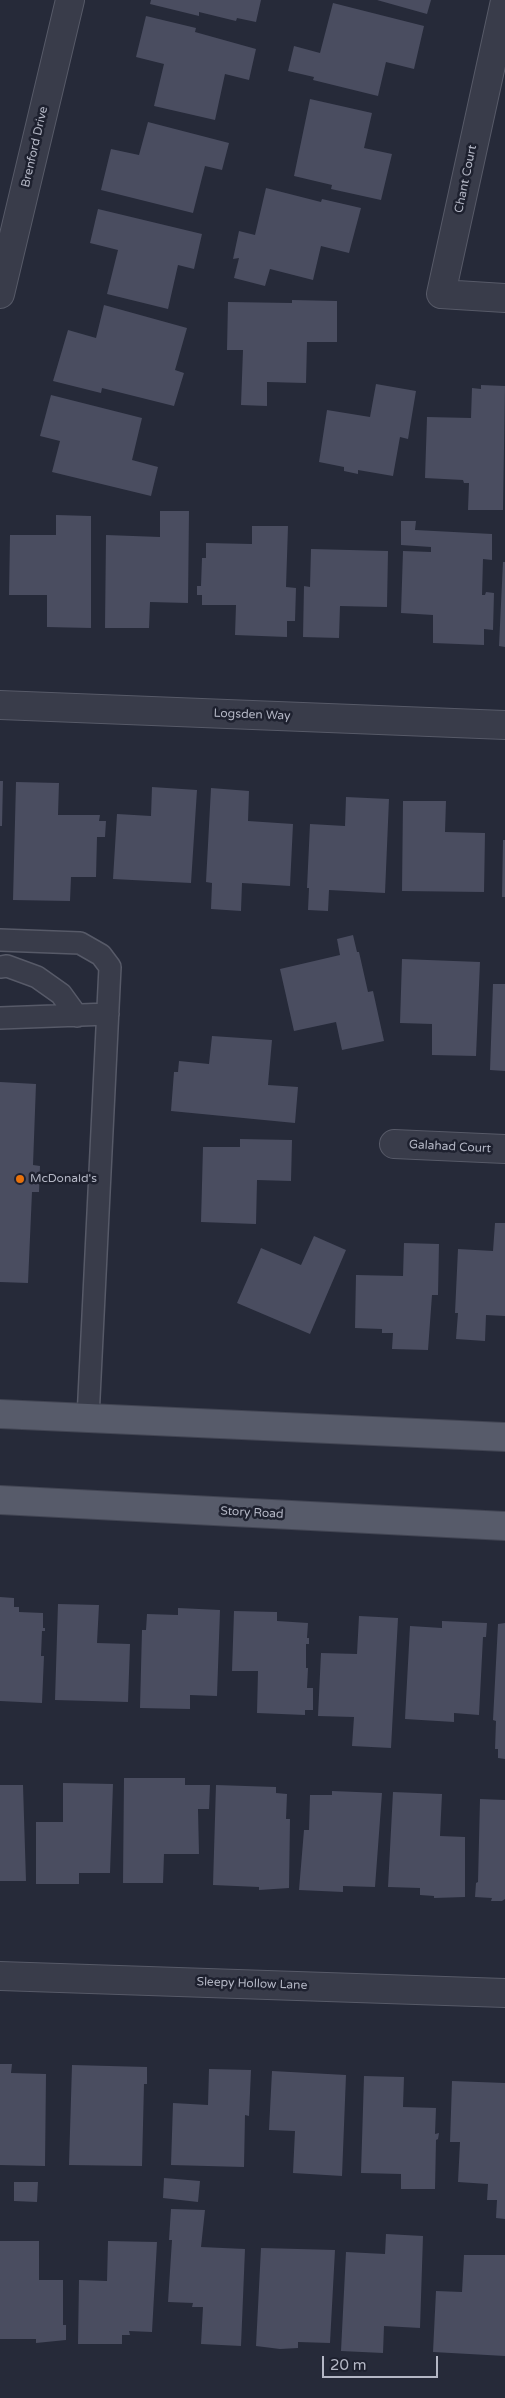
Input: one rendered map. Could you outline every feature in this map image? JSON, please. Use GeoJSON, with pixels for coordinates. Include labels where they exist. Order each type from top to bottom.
{"type":"FeatureCollection","features":[{"type":"Feature","properties":{"kind":"main road"},"geometry":{"type":"LineString","coordinates":[[0,1414],[505,1437]]}},
{"type":"Feature","properties":{"kind":"main road","name":"Story Road"},"geometry":{"type":"LineString","coordinates":[[0,1500],[505,1526]]}},
{"type":"Feature","properties":{"kind":"street","name":"Brenford Drive"},"geometry":{"type":"LineString","coordinates":[[0,294],[70,0]]}},
{"type":"Feature","properties":{"kind":"street","name":"Chant Court"},"geometry":{"type":"LineString","coordinates":[[505,1],[441,294],[505,298]]}},
{"type":"Feature","properties":{"kind":"street","name":"Logsden Way"},"geometry":{"type":"LineString","coordinates":[[0,705],[505,725]]}},
{"type":"Feature","properties":{"kind":"street","name":"Galahad Court"},"geometry":{"type":"LineString","coordinates":[[394,1144],[505,1149]]}},
{"type":"Feature","properties":{"kind":"street","name":"Sleepy Hollow Lane"},"geometry":{"type":"LineString","coordinates":[[0,1976],[505,1993]]}},
{"type":"Feature","properties":{"kind":"lane"},"geometry":{"type":"LineString","coordinates":[[0,940],[80,942],[101,955],[110,967],[88,1418]]}},
{"type":"Feature","properties":{"kind":"lane"},"geometry":{"type":"LineString","coordinates":[[0,967],[7,966],[37,977],[61,994],[77,1016]]}},
{"type":"Feature","properties":{"kind":"lane"},"geometry":{"type":"LineString","coordinates":[[0,1018],[108,1014]]}},
{"type":"Feature","properties":{"kind":"building"},"geometry":{"type":"Polygon","coordinates":[[[151,0],[261,0],[256,22],[237,18],[236,21],[199,12],[199,16],[150,4],[151,0]]]}},
{"type":"Feature","properties":{"kind":"building"},"geometry":{"type":"Polygon","coordinates":[[[377,0],[431,0],[427,14],[377,0]]]}},
{"type":"Feature","properties":{"kind":"building"},"geometry":{"type":"Polygon","coordinates":[[[333,3],[424,26],[414,69],[386,62],[378,96],[313,80],[314,77],[288,71],[294,46],[320,53],[333,3]]]}},
{"type":"Feature","properties":{"kind":"building"},"geometry":{"type":"Polygon","coordinates":[[[146,16],[196,28],[195,32],[256,49],[249,80],[225,74],[215,120],[154,106],[164,64],[136,57],[146,16]]]}},
{"type":"Feature","properties":{"kind":"building"},"geometry":{"type":"Polygon","coordinates":[[[310,99],[372,113],[364,148],[392,154],[381,200],[331,189],[332,185],[294,176],[310,99]]]}},
{"type":"Feature","properties":{"kind":"building"},"geometry":{"type":"Polygon","coordinates":[[[148,122],[229,143],[222,170],[205,166],[193,213],[101,190],[111,149],[139,155],[148,122]]]}},
{"type":"Feature","properties":{"kind":"building"},"geometry":{"type":"Polygon","coordinates":[[[266,188],[321,202],[322,199],[361,208],[349,253],[321,246],[313,280],[270,269],[265,286],[234,278],[239,258],[233,259],[239,231],[255,235],[266,188]]]}},
{"type":"Feature","properties":{"kind":"building"},"geometry":{"type":"Polygon","coordinates":[[[98,209],[202,234],[194,269],[178,265],[168,309],[107,294],[118,250],[90,243],[98,209]]]}},
{"type":"Feature","properties":{"kind":"building"},"geometry":{"type":"Polygon","coordinates":[[[292,300],[337,301],[337,342],[307,342],[306,383],[267,382],[267,406],[241,405],[243,350],[227,350],[228,302],[292,303],[292,300]]]}},
{"type":"Feature","properties":{"kind":"building"},"geometry":{"type":"Polygon","coordinates":[[[104,305],[187,328],[175,370],[184,373],[174,406],[102,388],[101,393],[53,381],[68,330],[96,338],[104,305]]]}},
{"type":"Feature","properties":{"kind":"building"},"geometry":{"type":"Polygon","coordinates":[[[376,384],[416,391],[408,439],[400,437],[393,476],[358,470],[358,474],[344,471],[344,467],[319,462],[327,410],[370,417],[376,384]]]}},
{"type":"Feature","properties":{"kind":"building"},"geometry":{"type":"Polygon","coordinates":[[[481,385],[505,386],[503,510],[468,510],[469,483],[464,483],[463,480],[425,478],[427,417],[471,418],[472,388],[481,389],[481,385]]]}},
{"type":"Feature","properties":{"kind":"building"},"geometry":{"type":"Polygon","coordinates":[[[51,395],[142,418],[132,460],[158,467],[151,496],[52,472],[60,441],[40,436],[51,395]]]}},
{"type":"Feature","properties":{"kind":"building"},"geometry":{"type":"Polygon","coordinates":[[[160,511],[189,511],[188,603],[150,602],[149,628],[105,628],[106,535],[160,537],[160,511]]]}},
{"type":"Feature","properties":{"kind":"building"},"geometry":{"type":"Polygon","coordinates":[[[56,515],[91,516],[91,628],[47,627],[47,595],[9,595],[10,535],[56,535],[56,515]]]}},
{"type":"Feature","properties":{"kind":"building"},"geometry":{"type":"Polygon","coordinates":[[[401,521],[416,521],[415,530],[492,534],[492,560],[483,559],[482,595],[485,595],[486,592],[494,593],[493,630],[484,629],[484,645],[433,643],[433,615],[401,613],[403,551],[431,552],[431,547],[401,545],[401,521]]]}},
{"type":"Feature","properties":{"kind":"building"},"geometry":{"type":"Polygon","coordinates":[[[252,526],[288,526],[286,587],[296,588],[295,621],[287,621],[287,637],[235,635],[236,605],[202,605],[202,595],[197,595],[197,586],[201,586],[202,558],[206,558],[206,543],[252,544],[252,526]]]}},
{"type":"Feature","properties":{"kind":"building"},"geometry":{"type":"Polygon","coordinates":[[[311,549],[388,551],[387,607],[340,606],[339,638],[303,637],[304,586],[310,587],[311,549]]]}},
{"type":"Feature","properties":{"kind":"building"},"geometry":{"type":"Polygon","coordinates":[[[503,562],[505,562],[505,647],[499,646],[503,562]]]}},
{"type":"Feature","properties":{"kind":"building"},"geometry":{"type":"Polygon","coordinates":[[[0,781],[3,781],[2,826],[0,826],[0,781]]]}},
{"type":"Feature","properties":{"kind":"building"},"geometry":{"type":"Polygon","coordinates":[[[16,782],[59,783],[58,815],[100,815],[99,821],[106,821],[105,837],[97,837],[96,877],[71,877],[70,901],[13,900],[16,782]]]}},
{"type":"Feature","properties":{"kind":"building"},"geometry":{"type":"Polygon","coordinates":[[[152,787],[197,790],[191,883],[113,879],[117,814],[151,816],[152,787]]]}},
{"type":"Feature","properties":{"kind":"building"},"geometry":{"type":"Polygon","coordinates":[[[211,788],[249,791],[248,821],[293,824],[290,886],[242,883],[241,911],[211,909],[212,883],[206,882],[211,788]]]}},
{"type":"Feature","properties":{"kind":"building"},"geometry":{"type":"Polygon","coordinates":[[[346,797],[389,799],[385,893],[329,890],[328,911],[308,910],[309,888],[307,888],[310,824],[345,826],[346,797]]]}},
{"type":"Feature","properties":{"kind":"building"},"geometry":{"type":"Polygon","coordinates":[[[403,801],[446,801],[445,832],[485,833],[484,892],[402,891],[403,801]]]}},
{"type":"Feature","properties":{"kind":"building"},"geometry":{"type":"Polygon","coordinates":[[[503,840],[505,840],[505,897],[502,897],[503,840]]]}},
{"type":"Feature","properties":{"kind":"building"},"geometry":{"type":"Polygon","coordinates":[[[353,935],[368,992],[373,991],[384,1041],[342,1050],[336,1022],[294,1031],[280,969],[340,955],[337,939],[353,935]]]}},
{"type":"Feature","properties":{"kind":"building"},"geometry":{"type":"Polygon","coordinates":[[[402,959],[480,962],[476,1056],[432,1055],[432,1024],[400,1023],[402,959]]]}},
{"type":"Feature","properties":{"kind":"building"},"geometry":{"type":"Polygon","coordinates":[[[493,984],[505,984],[505,1071],[490,1070],[493,984]]]}},
{"type":"Feature","properties":{"kind":"building"},"geometry":{"type":"Polygon","coordinates":[[[212,1036],[272,1040],[268,1085],[298,1087],[295,1123],[171,1111],[174,1072],[178,1072],[179,1061],[209,1064],[212,1036]]]}},
{"type":"Feature","properties":{"kind":"building","name":"McDonald's"},"geometry":{"type":"Polygon","coordinates":[[[0,1082],[36,1084],[33,1165],[40,1166],[39,1192],[32,1192],[28,1283],[0,1282],[0,1082]]]}},
{"type":"Feature","properties":{"kind":"building"},"geometry":{"type":"Polygon","coordinates":[[[240,1139],[292,1140],[291,1181],[257,1180],[256,1224],[201,1222],[203,1147],[240,1147],[240,1139]]]}},
{"type":"Feature","properties":{"kind":"building"},"geometry":{"type":"Polygon","coordinates":[[[495,1223],[505,1223],[505,1316],[486,1315],[485,1341],[456,1339],[458,1313],[455,1313],[458,1249],[493,1251],[495,1223]]]}},
{"type":"Feature","properties":{"kind":"building"},"geometry":{"type":"Polygon","coordinates":[[[314,1236],[346,1250],[310,1334],[237,1303],[261,1248],[301,1265],[314,1236]]]}},
{"type":"Feature","properties":{"kind":"building"},"geometry":{"type":"Polygon","coordinates":[[[404,1243],[439,1244],[438,1295],[432,1295],[428,1350],[392,1349],[393,1333],[382,1333],[382,1329],[355,1328],[356,1275],[403,1276],[404,1243]]]}},
{"type":"Feature","properties":{"kind":"building"},"geometry":{"type":"Polygon","coordinates":[[[0,1597],[14,1598],[14,1607],[19,1607],[19,1612],[43,1613],[43,1628],[45,1628],[45,1631],[42,1631],[41,1656],[44,1656],[42,1703],[0,1701],[0,1597]]]}},
{"type":"Feature","properties":{"kind":"building"},"geometry":{"type":"Polygon","coordinates":[[[58,1604],[99,1605],[97,1643],[130,1644],[128,1702],[55,1700],[58,1604]]]}},
{"type":"Feature","properties":{"kind":"building"},"geometry":{"type":"Polygon","coordinates":[[[178,1608],[220,1610],[217,1696],[190,1695],[190,1709],[140,1708],[142,1630],[146,1630],[147,1614],[178,1615],[178,1608]]]}},
{"type":"Feature","properties":{"kind":"building"},"geometry":{"type":"Polygon","coordinates":[[[234,1611],[277,1612],[277,1621],[308,1623],[307,1638],[309,1638],[309,1644],[306,1644],[307,1688],[313,1688],[313,1710],[305,1710],[305,1715],[257,1713],[258,1671],[232,1671],[234,1611]]]}},
{"type":"Feature","properties":{"kind":"building"},"geometry":{"type":"Polygon","coordinates":[[[359,1616],[398,1618],[391,1748],[352,1746],[354,1717],[318,1716],[321,1653],[357,1654],[359,1616]]]}},
{"type":"Feature","properties":{"kind":"building"},"geometry":{"type":"Polygon","coordinates":[[[442,1621],[487,1623],[486,1637],[483,1637],[479,1715],[454,1713],[454,1722],[405,1719],[410,1626],[442,1628],[442,1621]]]}},
{"type":"Feature","properties":{"kind":"building"},"geometry":{"type":"Polygon","coordinates":[[[505,1623],[505,1759],[498,1758],[498,1749],[495,1749],[496,1721],[493,1720],[498,1624],[505,1623]]]}},
{"type":"Feature","properties":{"kind":"building"},"geometry":{"type":"Polygon","coordinates":[[[124,1778],[185,1778],[185,1785],[210,1785],[209,1809],[198,1809],[199,1854],[164,1854],[163,1883],[123,1883],[124,1778]]]}},
{"type":"Feature","properties":{"kind":"building"},"geometry":{"type":"Polygon","coordinates":[[[63,1783],[113,1784],[110,1873],[79,1873],[79,1884],[36,1884],[36,1822],[63,1822],[63,1783]]]}},
{"type":"Feature","properties":{"kind":"building"},"geometry":{"type":"Polygon","coordinates":[[[0,1785],[23,1785],[26,1881],[0,1881],[0,1785]]]}},
{"type":"Feature","properties":{"kind":"building"},"geometry":{"type":"Polygon","coordinates":[[[216,1785],[276,1787],[276,1793],[287,1794],[286,1819],[290,1819],[289,1888],[259,1890],[259,1887],[213,1885],[216,1785]]]}},
{"type":"Feature","properties":{"kind":"building"},"geometry":{"type":"Polygon","coordinates":[[[332,1791],[382,1793],[375,1887],[343,1886],[343,1892],[299,1890],[304,1830],[309,1830],[310,1795],[332,1795],[332,1791]]]}},
{"type":"Feature","properties":{"kind":"building"},"geometry":{"type":"Polygon","coordinates":[[[393,1792],[442,1794],[440,1836],[465,1837],[465,1897],[434,1898],[434,1896],[420,1895],[420,1888],[388,1887],[393,1792]]]}},
{"type":"Feature","properties":{"kind":"building"},"geometry":{"type":"Polygon","coordinates":[[[480,1799],[505,1800],[505,1899],[502,1901],[491,1901],[492,1898],[475,1897],[476,1883],[478,1882],[480,1799]]]}},
{"type":"Feature","properties":{"kind":"building"},"geometry":{"type":"Polygon","coordinates":[[[0,2064],[12,2064],[11,2073],[46,2074],[45,2166],[0,2165],[0,2064]]]}},
{"type":"Feature","properties":{"kind":"building"},"geometry":{"type":"Polygon","coordinates":[[[72,2065],[147,2067],[147,2084],[144,2084],[142,2166],[69,2165],[72,2065]]]}},
{"type":"Feature","properties":{"kind":"building"},"geometry":{"type":"Polygon","coordinates":[[[209,2069],[251,2070],[249,2116],[245,2115],[244,2167],[171,2165],[173,2103],[208,2105],[209,2069]]]}},
{"type":"Feature","properties":{"kind":"building"},"geometry":{"type":"Polygon","coordinates":[[[272,2071],[346,2075],[342,2176],[293,2173],[295,2131],[269,2130],[272,2071]]]}},
{"type":"Feature","properties":{"kind":"building"},"geometry":{"type":"Polygon","coordinates":[[[364,2076],[404,2077],[403,2107],[436,2108],[435,2134],[439,2133],[436,2140],[435,2189],[401,2189],[401,2174],[361,2173],[364,2076]]]}},
{"type":"Feature","properties":{"kind":"building"},"geometry":{"type":"Polygon","coordinates":[[[452,2081],[505,2083],[505,2219],[496,2218],[497,2200],[487,2200],[488,2184],[458,2182],[460,2142],[450,2142],[452,2081]]]}},
{"type":"Feature","properties":{"kind":"building"},"geometry":{"type":"Polygon","coordinates":[[[164,2178],[200,2181],[198,2202],[163,2198],[164,2178]]]}},
{"type":"Feature","properties":{"kind":"building"},"geometry":{"type":"Polygon","coordinates":[[[14,2182],[38,2182],[37,2202],[14,2201],[14,2182]]]}},
{"type":"Feature","properties":{"kind":"building"},"geometry":{"type":"Polygon","coordinates":[[[171,2209],[205,2210],[201,2247],[245,2249],[241,2346],[201,2344],[203,2307],[192,2307],[193,2303],[168,2302],[172,2240],[169,2240],[171,2209]]]}},
{"type":"Feature","properties":{"kind":"building"},"geometry":{"type":"Polygon","coordinates":[[[386,2234],[423,2236],[420,2328],[384,2326],[383,2353],[341,2351],[346,2252],[385,2254],[386,2234]]]}},
{"type":"Feature","properties":{"kind":"building"},"geometry":{"type":"Polygon","coordinates":[[[0,2241],[39,2241],[39,2280],[63,2280],[63,2325],[66,2325],[66,2340],[36,2343],[36,2339],[0,2339],[0,2241]]]}},
{"type":"Feature","properties":{"kind":"building"},"geometry":{"type":"Polygon","coordinates":[[[108,2241],[157,2242],[152,2332],[129,2331],[130,2335],[122,2335],[122,2344],[78,2344],[79,2280],[107,2281],[108,2241]]]}},
{"type":"Feature","properties":{"kind":"building"},"geometry":{"type":"Polygon","coordinates":[[[261,2248],[335,2250],[330,2343],[298,2342],[298,2348],[280,2349],[256,2346],[261,2248]]]}},
{"type":"Feature","properties":{"kind":"building"},"geometry":{"type":"Polygon","coordinates":[[[464,2255],[505,2255],[505,2356],[433,2352],[436,2291],[462,2292],[464,2255]]]}},
{"type":"Feature","properties":{"kind":"place","name":"McDonald's"},"geometry":{"type":"Point","coordinates":[20,1179]}}]}
